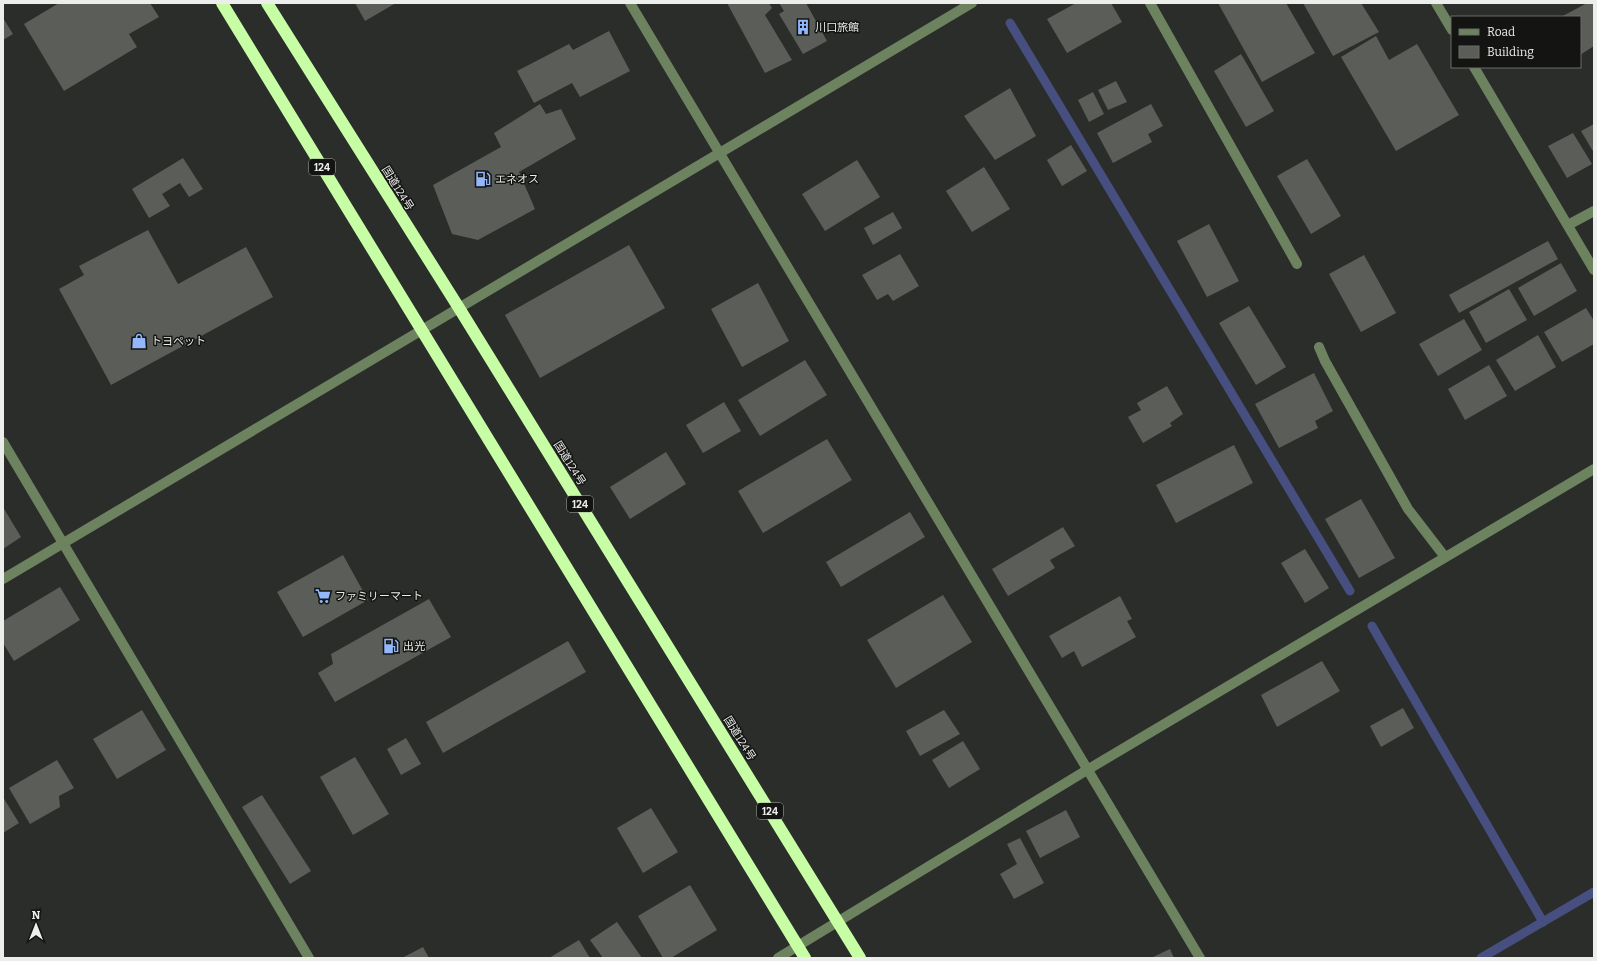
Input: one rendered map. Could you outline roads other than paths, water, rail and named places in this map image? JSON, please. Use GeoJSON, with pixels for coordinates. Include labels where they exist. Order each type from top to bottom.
{"type":"FeatureCollection","features":[{"type":"Feature","properties":{"kind":"highway","name":"124"},"geometry":{"type":"LineString","coordinates":[[222,3],[805,958]]}},
{"type":"Feature","properties":{"kind":"highway","name":"国道124号"},"geometry":{"type":"LineString","coordinates":[[267,3],[458,308],[860,958]]}},
{"type":"Feature","properties":{"kind":"street"},"geometry":{"type":"LineString","coordinates":[[630,3],[1200,958]]}},
{"type":"Feature","properties":{"kind":"street"},"geometry":{"type":"LineString","coordinates":[[3,579],[972,3]]}},
{"type":"Feature","properties":{"kind":"street"},"geometry":{"type":"LineString","coordinates":[[1150,3],[1296,264]]}},
{"type":"Feature","properties":{"kind":"street"},"geometry":{"type":"LineString","coordinates":[[1436,3],[1451,28]]}},
{"type":"Feature","properties":{"kind":"street"},"geometry":{"type":"LineString","coordinates":[[1475,68],[1594,270]]}},
{"type":"Feature","properties":{"kind":"street"},"geometry":{"type":"LineString","coordinates":[[1568,225],[1594,211]]}},
{"type":"Feature","properties":{"kind":"street"},"geometry":{"type":"LineString","coordinates":[[1319,346],[1326,362],[1408,509],[1445,557]]}},
{"type":"Feature","properties":{"kind":"street"},"geometry":{"type":"LineString","coordinates":[[3,442],[309,958]]}},
{"type":"Feature","properties":{"kind":"street"},"geometry":{"type":"LineString","coordinates":[[778,958],[1087,770],[1594,469]]}},
{"type":"Feature","properties":{"kind":"waterway"},"geometry":{"type":"LineString","coordinates":[[1010,23],[1350,591]]}},
{"type":"Feature","properties":{"kind":"waterway"},"geometry":{"type":"LineString","coordinates":[[1372,626],[1543,922]]}},
{"type":"Feature","properties":{"kind":"waterway"},"geometry":{"type":"LineString","coordinates":[[1481,958],[1594,892]]}},
{"type":"Feature","properties":{"kind":"place","name":"川口旅館"},"geometry":{"type":"Point","coordinates":[803,27]}},
{"type":"Feature","properties":{"kind":"place","name":"エネオス"},"geometry":{"type":"Point","coordinates":[483,179]}},
{"type":"Feature","properties":{"kind":"place","name":"トヨペット"},"geometry":{"type":"Point","coordinates":[139,341]}},
{"type":"Feature","properties":{"kind":"place","name":"ファミリーマート"},"geometry":{"type":"Point","coordinates":[323,596]}},
{"type":"Feature","properties":{"kind":"place","name":"出光"},"geometry":{"type":"Point","coordinates":[391,646]}}]}
